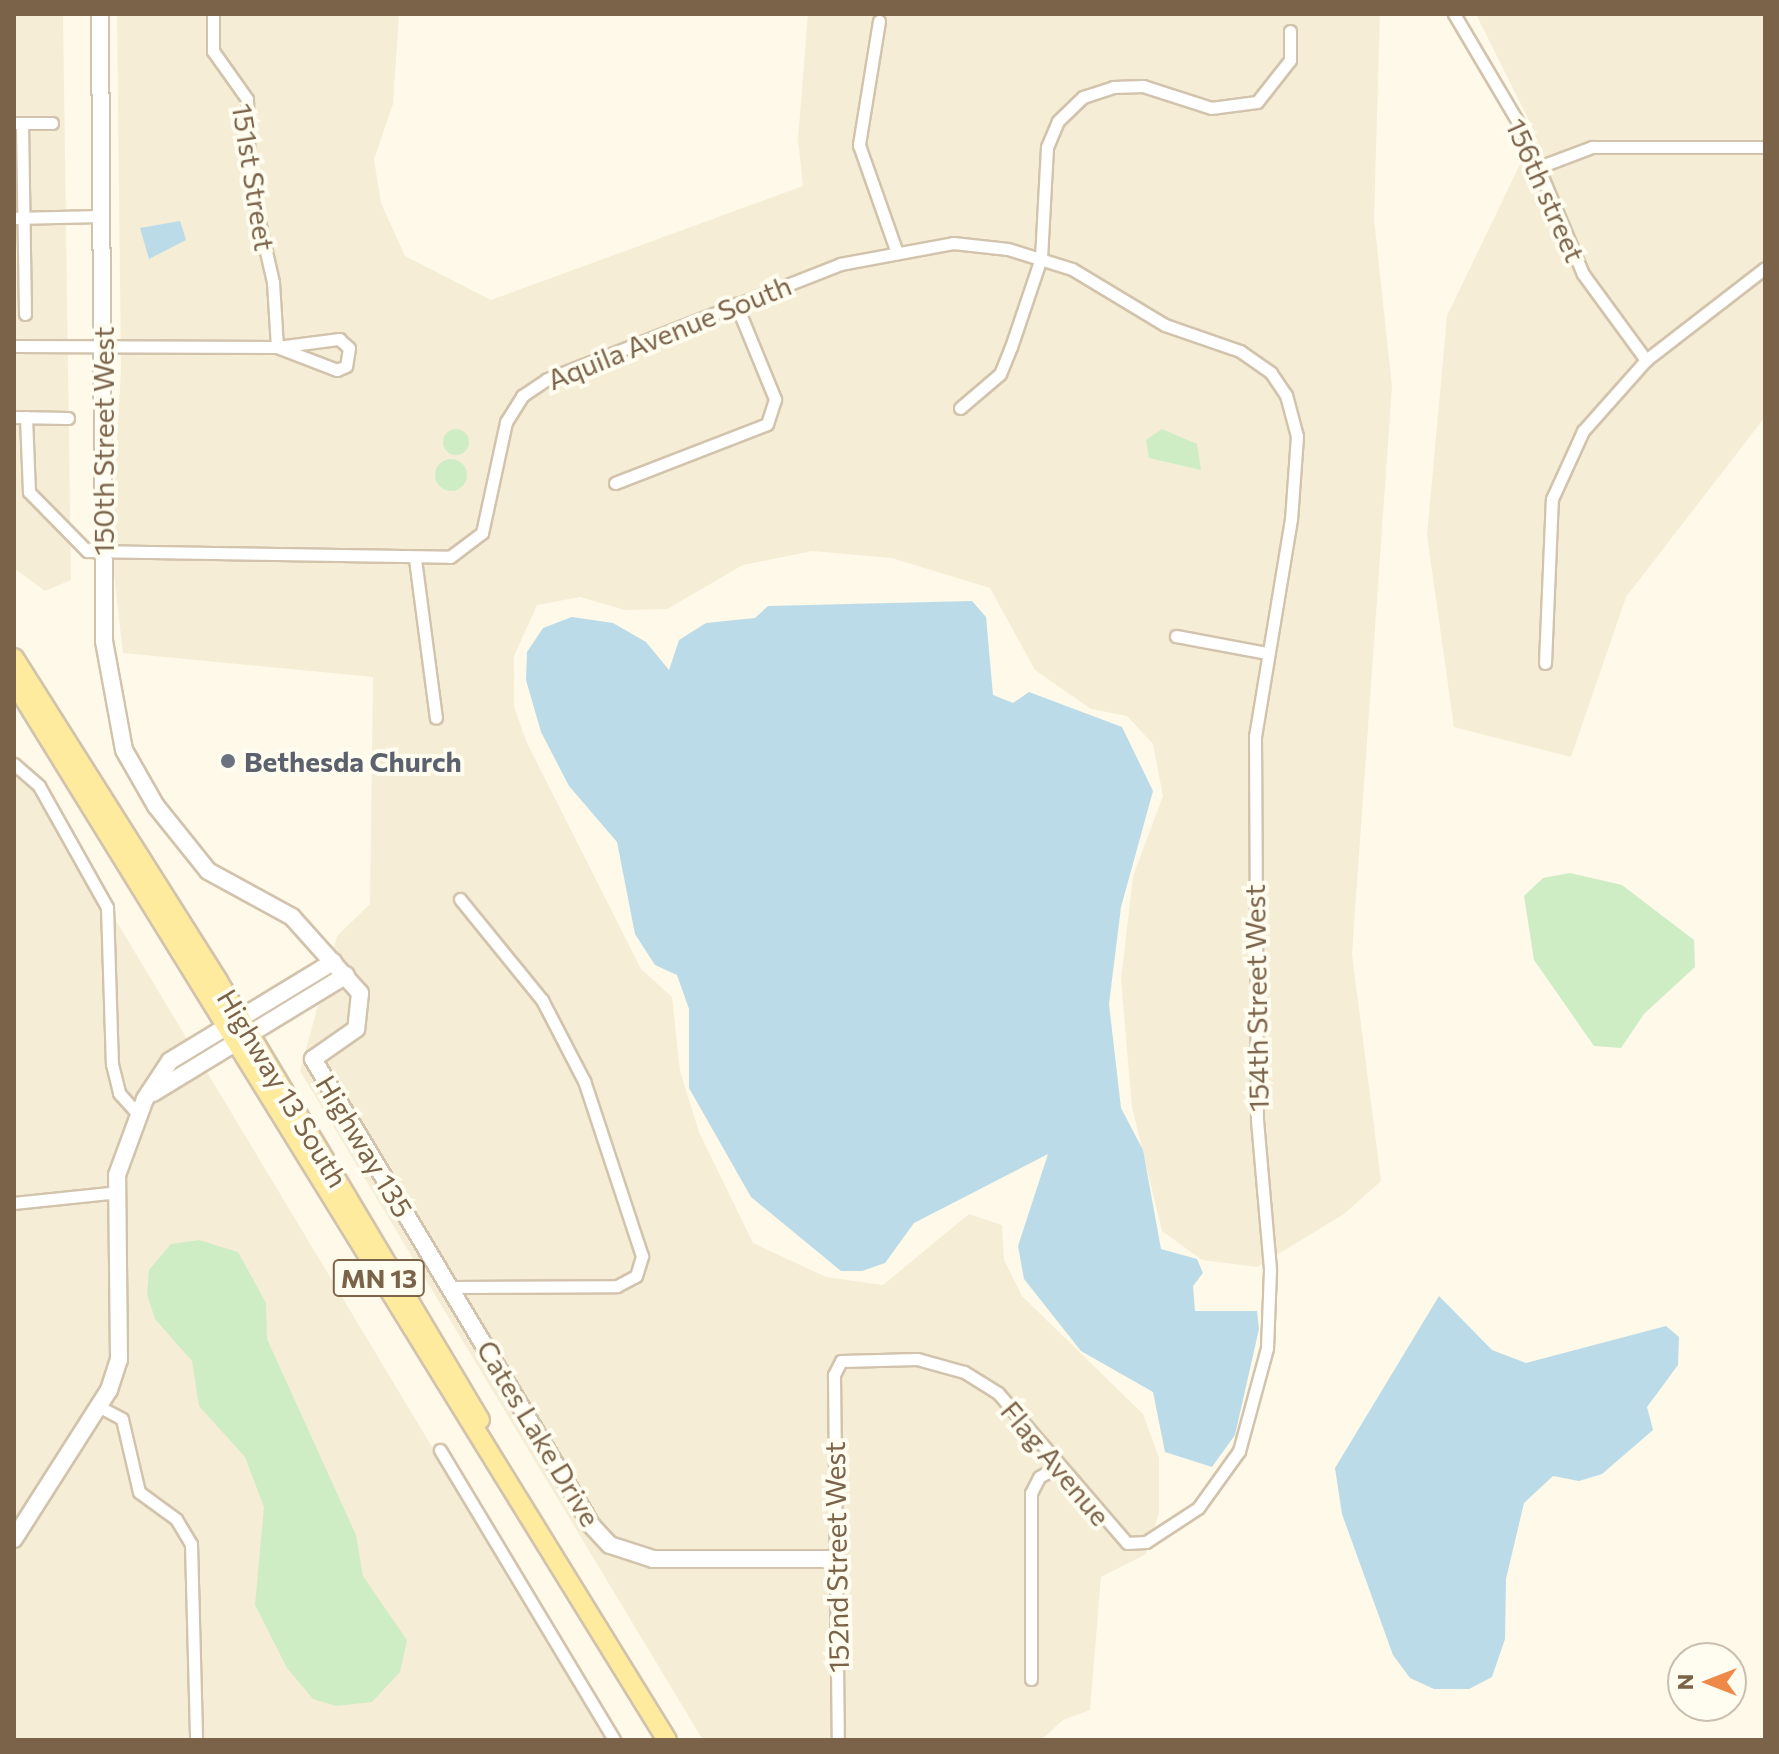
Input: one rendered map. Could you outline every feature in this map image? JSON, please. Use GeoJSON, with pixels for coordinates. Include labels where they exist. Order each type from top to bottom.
{"type":"FeatureCollection","features":[{"type":"Feature","properties":{"kind":"main road","name":"Highway 13 South"},"geometry":{"type":"LineString","coordinates":[[14,658],[536,1528],[667,1740]]}},
{"type":"Feature","properties":{"kind":"main road","name":"Highway 13 South"},"geometry":{"type":"LineString","coordinates":[[14,682],[233,1021]]}},
{"type":"Feature","properties":{"kind":"street","name":"150th Street West"},"geometry":{"type":"LineString","coordinates":[[100,14],[105,348],[103,556],[115,730],[186,848]]}},
{"type":"Feature","properties":{"kind":"street","name":"151st Street"},"geometry":{"type":"LineString","coordinates":[[213,14],[213,51],[247,99],[249,178],[273,282],[277,347]]}},
{"type":"Feature","properties":{"kind":"street","name":"156th street"},"geometry":{"type":"LineString","coordinates":[[1454,14],[1539,167],[1583,274],[1646,360]]}},
{"type":"Feature","properties":{"kind":"street"},"geometry":{"type":"LineString","coordinates":[[879,21],[859,145],[896,250]]}},
{"type":"Feature","properties":{"kind":"street"},"geometry":{"type":"LineString","coordinates":[[960,408],[1000,374],[1041,258],[1047,147],[1058,121],[1083,97],[1143,86],[1211,108],[1257,102],[1290,60],[1290,31]]}},
{"type":"Feature","properties":{"kind":"street"},"geometry":{"type":"LineString","coordinates":[[25,314],[19,218],[18,123],[52,123]]}},
{"type":"Feature","properties":{"kind":"street"},"geometry":{"type":"LineString","coordinates":[[1539,167],[1592,147],[1765,147]]}},
{"type":"Feature","properties":{"kind":"street"},"geometry":{"type":"LineString","coordinates":[[19,218],[101,216]]}},
{"type":"Feature","properties":{"kind":"street","name":"Aquila Avenue South"},"geometry":{"type":"LineString","coordinates":[[103,556],[450,557],[482,533],[499,443],[522,396],[547,379],[736,304],[896,250],[981,244],[1041,258],[1109,287],[1191,338],[1240,351],[1271,373],[1294,412]]}},
{"type":"Feature","properties":{"kind":"street"},"geometry":{"type":"LineString","coordinates":[[1545,663],[1549,526],[1562,471],[1583,431],[1646,360],[1765,268]]}},
{"type":"Feature","properties":{"kind":"street"},"geometry":{"type":"LineString","coordinates":[[615,483],[767,424],[775,399],[736,304]]}},
{"type":"Feature","properties":{"kind":"street"},"geometry":{"type":"LineString","coordinates":[[14,346],[277,347],[339,339],[349,348],[346,366],[337,370],[277,347]]}},
{"type":"Feature","properties":{"kind":"street","name":"154th Street West"},"geometry":{"type":"LineString","coordinates":[[1146,1542],[1198,1508],[1223,1478],[1239,1451],[1267,1348],[1254,894],[1255,736],[1291,519],[1294,412]]}},
{"type":"Feature","properties":{"kind":"street"},"geometry":{"type":"LineString","coordinates":[[68,418],[20,417],[29,492],[75,545],[103,556]]}},
{"type":"Feature","properties":{"kind":"street"},"geometry":{"type":"LineString","coordinates":[[415,559],[436,718]]}},
{"type":"Feature","properties":{"kind":"street"},"geometry":{"type":"LineString","coordinates":[[1176,636],[1267,653]]}},
{"type":"Feature","properties":{"kind":"street"},"geometry":{"type":"LineString","coordinates":[[14,764],[39,786],[107,907],[112,1064],[119,1093],[141,1106]]}},
{"type":"Feature","properties":{"kind":"street","name":"Highway 135"},"geometry":{"type":"LineString","coordinates":[[186,848],[208,871],[292,917],[360,993],[356,1029],[313,1059],[451,1287]]}},
{"type":"Feature","properties":{"kind":"street"},"geometry":{"type":"LineString","coordinates":[[451,1287],[617,1286],[636,1276],[639,1245],[584,1081],[542,1000],[460,899]]}},
{"type":"Feature","properties":{"kind":"street"},"geometry":{"type":"LineString","coordinates":[[14,1539],[98,1406],[119,1360],[118,1192],[141,1106],[170,1061],[333,962]]}},
{"type":"Feature","properties":{"kind":"street"},"geometry":{"type":"LineString","coordinates":[[141,1106],[346,975]]}},
{"type":"Feature","properties":{"kind":"street"},"geometry":{"type":"LineString","coordinates":[[14,1203],[42,1194],[118,1192]]}},
{"type":"Feature","properties":{"kind":"street","name":"Cates Lake Drive"},"geometry":{"type":"LineString","coordinates":[[451,1287],[610,1545],[653,1559],[837,1559]]}},
{"type":"Feature","properties":{"kind":"street","name":"Flag Avenue"},"geometry":{"type":"LineString","coordinates":[[834,1375],[841,1361],[863,1357],[917,1359],[964,1372],[998,1393],[1113,1532],[1127,1543],[1146,1542]]}},
{"type":"Feature","properties":{"kind":"street","name":"152nd Street West"},"geometry":{"type":"LineString","coordinates":[[834,1375],[838,1740]]}},
{"type":"Feature","properties":{"kind":"street"},"geometry":{"type":"LineString","coordinates":[[98,1406],[122,1419],[139,1492],[176,1519],[191,1544],[196,1740]]}},
{"type":"Feature","properties":{"kind":"street"},"geometry":{"type":"LineString","coordinates":[[440,1450],[614,1740]]}},
{"type":"Feature","properties":{"kind":"street"},"geometry":{"type":"LineString","coordinates":[[1031,1679],[1031,1493],[1039,1477],[1059,1466]]}},
{"type":"Feature","properties":{"kind":"shaded area"},"geometry":{"type":"Polygon","coordinates":[[[14,14],[63,14],[71,580],[45,591],[14,568],[14,14]]]}},
{"type":"Feature","properties":{"kind":"shaded area"},"geometry":{"type":"Polygon","coordinates":[[[117,14],[399,14],[393,104],[374,159],[381,203],[405,256],[491,300],[803,186],[798,139],[808,14],[1380,14],[1374,219],[1392,387],[1352,954],[1381,1181],[1344,1214],[1257,1267],[1202,1260],[1162,1231],[1132,1107],[1121,980],[1133,876],[1163,796],[1153,744],[1127,716],[1091,709],[1035,670],[990,588],[892,558],[812,551],[743,565],[667,609],[625,610],[580,597],[537,605],[514,656],[514,706],[526,741],[641,969],[672,997],[680,1071],[699,1132],[753,1243],[826,1277],[883,1285],[969,1214],[1002,1225],[1004,1260],[1022,1296],[1143,1414],[1159,1458],[1159,1513],[1146,1554],[1101,1577],[1090,1710],[1063,1720],[1041,1740],[703,1740],[300,1071],[337,936],[370,904],[373,677],[123,653],[111,549],[121,369],[117,14]]]}},
{"type":"Feature","properties":{"kind":"shaded area"},"geometry":{"type":"Polygon","coordinates":[[[1476,14],[1765,14],[1765,417],[1626,597],[1571,757],[1454,727],[1427,535],[1447,316],[1535,133],[1476,14]]]}},
{"type":"Feature","properties":{"kind":"shaded area"},"geometry":{"type":"Polygon","coordinates":[[[14,751],[530,1610],[614,1740],[14,1740],[14,751]]]}},
{"type":"Feature","properties":{"kind":"green space"},"geometry":{"type":"Polygon","coordinates":[[[456,429],[465,433],[469,442],[465,451],[456,455],[447,451],[443,442],[447,433],[456,429]]]}},
{"type":"Feature","properties":{"kind":"green space"},"geometry":{"type":"Polygon","coordinates":[[[1162,429],[1197,444],[1201,470],[1149,458],[1146,440],[1162,429]]]}},
{"type":"Feature","properties":{"kind":"green space"},"geometry":{"type":"Polygon","coordinates":[[[451,459],[462,464],[467,475],[462,486],[451,491],[440,486],[435,475],[440,464],[451,459]]]}},
{"type":"Feature","properties":{"kind":"green space"},"geometry":{"type":"Polygon","coordinates":[[[1570,873],[1622,885],[1694,940],[1695,967],[1644,1014],[1621,1048],[1594,1046],[1534,960],[1524,896],[1543,878],[1570,873]]]}},
{"type":"Feature","properties":{"kind":"green space"},"geometry":{"type":"Polygon","coordinates":[[[199,1240],[238,1252],[266,1303],[267,1339],[356,1535],[363,1576],[407,1640],[400,1672],[372,1702],[336,1706],[313,1699],[287,1668],[255,1605],[264,1507],[245,1457],[199,1406],[192,1361],[155,1319],[147,1294],[149,1270],[171,1244],[199,1240]]]}},
{"type":"Feature","properties":{"kind":"water"},"geometry":{"type":"Polygon","coordinates":[[[180,221],[186,240],[149,259],[140,228],[180,221]]]}},
{"type":"Feature","properties":{"kind":"water"},"geometry":{"type":"Polygon","coordinates":[[[972,601],[986,617],[993,695],[1013,703],[1029,692],[1122,727],[1153,791],[1121,907],[1109,1004],[1121,1108],[1143,1150],[1161,1249],[1197,1259],[1203,1273],[1193,1286],[1195,1311],[1257,1311],[1259,1329],[1235,1435],[1212,1467],[1165,1452],[1153,1392],[1081,1351],[1024,1279],[1018,1246],[1048,1154],[914,1223],[885,1263],[862,1271],[841,1271],[751,1197],[689,1088],[689,1009],[677,975],[655,965],[635,934],[617,842],[569,786],[541,732],[526,680],[527,652],[543,628],[572,617],[613,623],[646,642],[669,670],[679,640],[706,623],[755,618],[768,606],[972,601]]]}},
{"type":"Feature","properties":{"kind":"water"},"geometry":{"type":"Polygon","coordinates":[[[1439,1296],[1492,1350],[1526,1363],[1666,1326],[1679,1337],[1678,1365],[1647,1407],[1653,1430],[1602,1474],[1579,1481],[1553,1476],[1524,1503],[1506,1579],[1505,1639],[1492,1677],[1469,1689],[1434,1689],[1410,1678],[1393,1655],[1342,1514],[1335,1468],[1439,1296]]]}},
{"type":"Feature","properties":{"kind":"place","name":"Bethesda Church"},"geometry":{"type":"Point","coordinates":[228,761]}}]}
